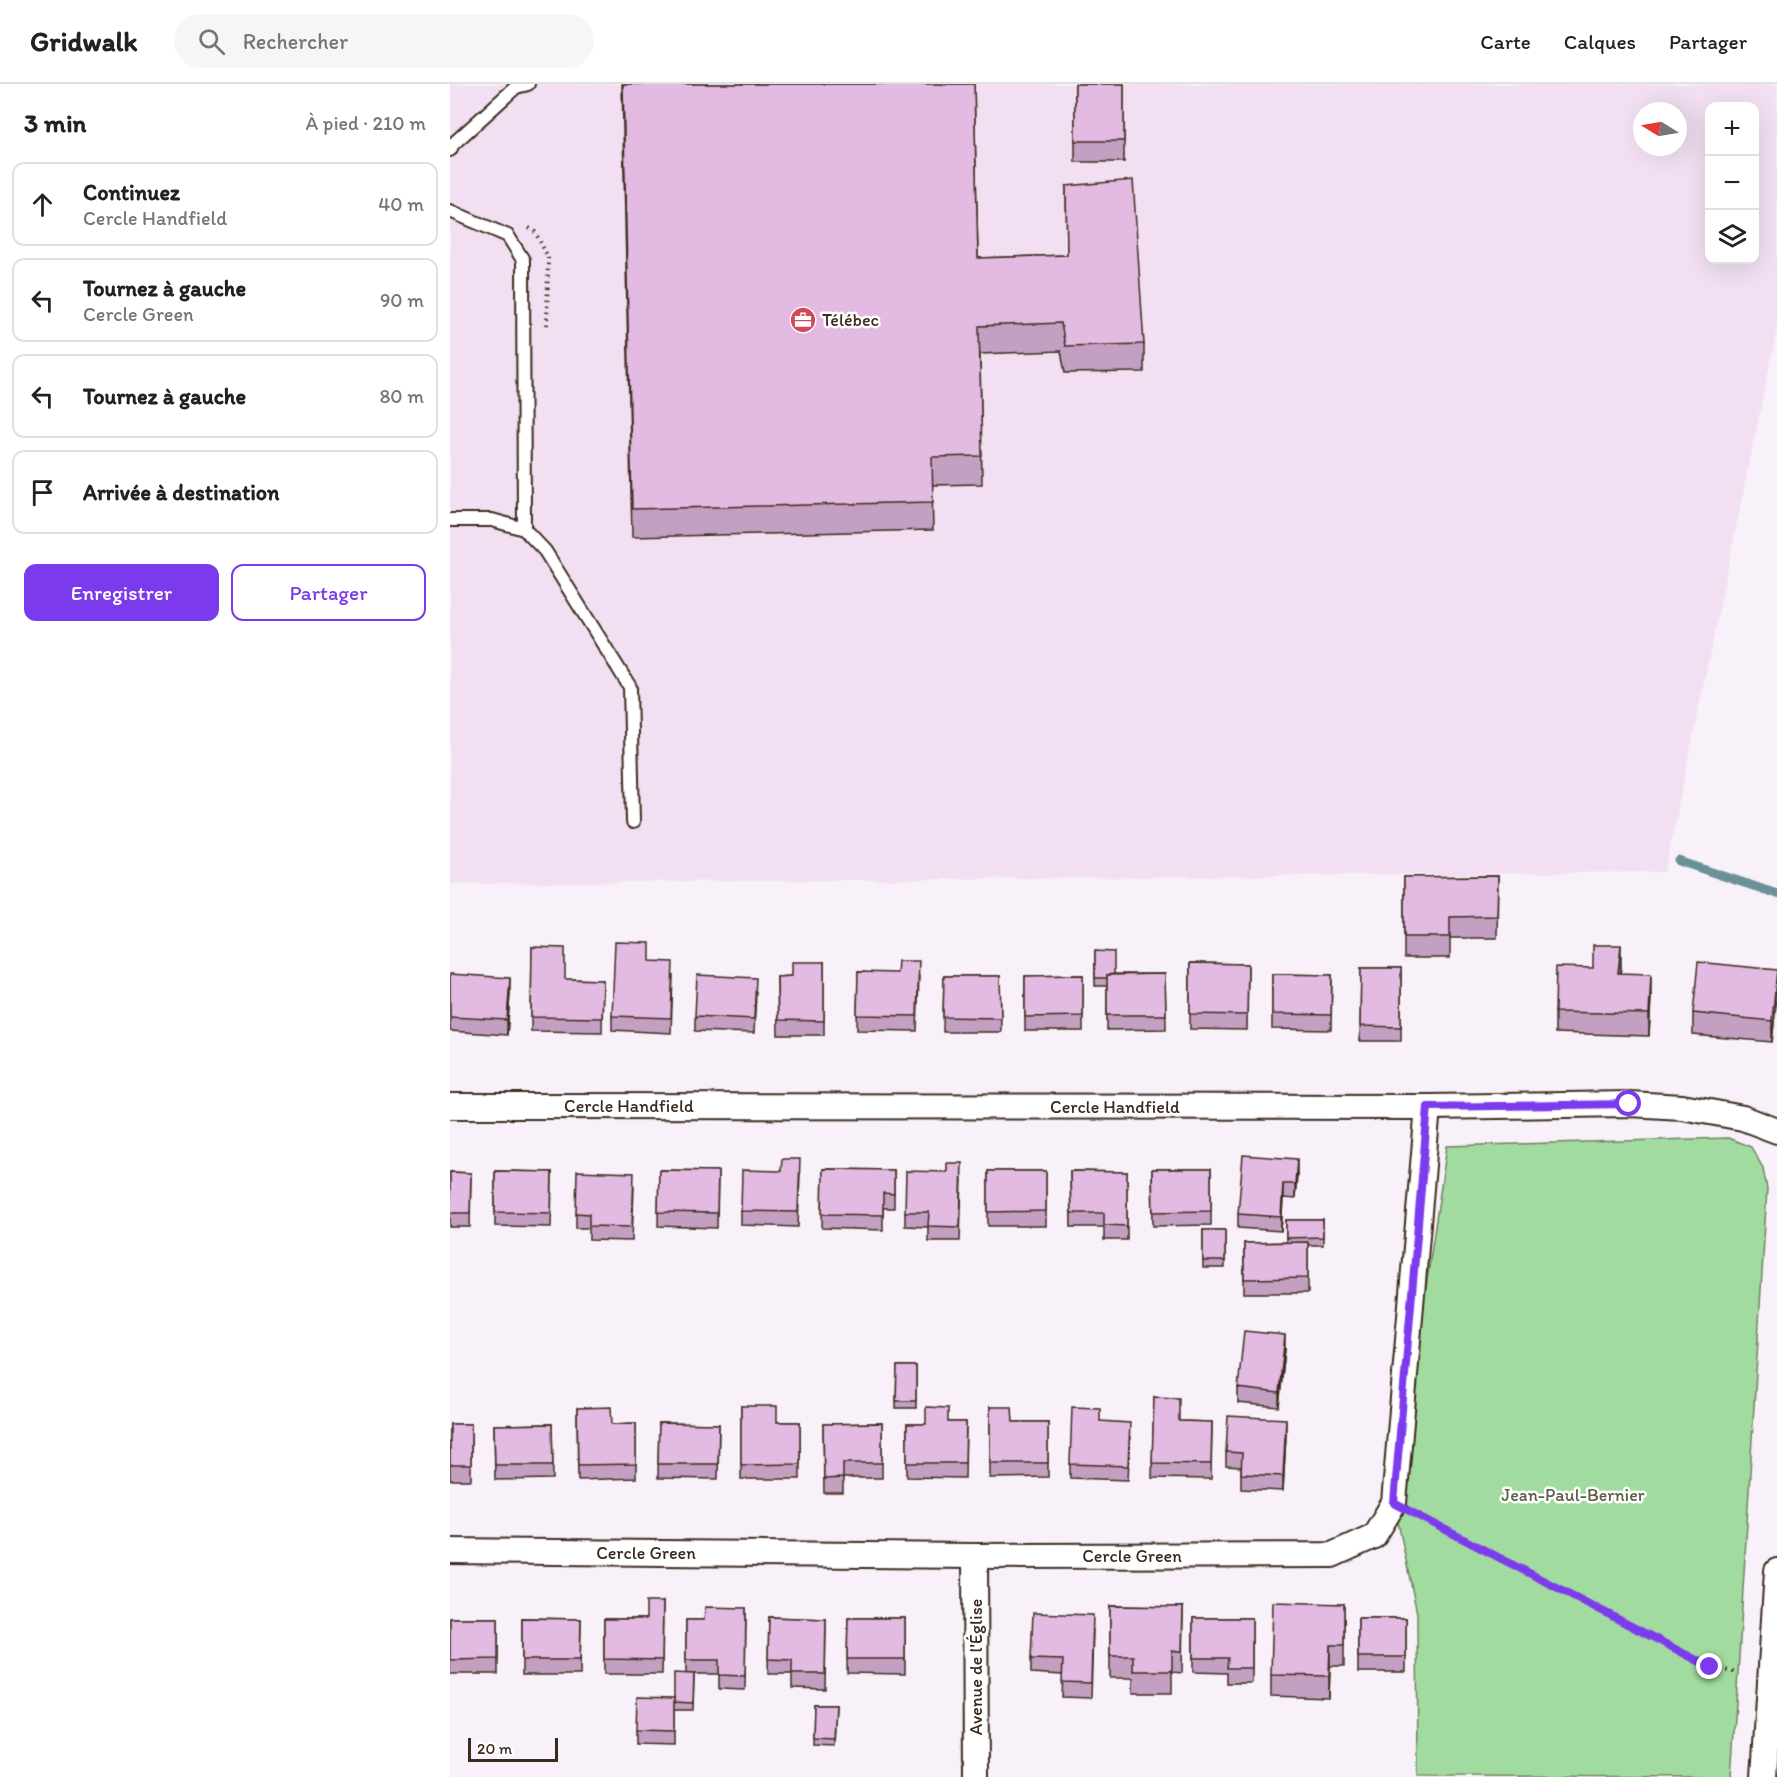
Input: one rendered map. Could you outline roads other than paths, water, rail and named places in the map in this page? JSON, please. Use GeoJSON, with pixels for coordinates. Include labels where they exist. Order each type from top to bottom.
{"type":"FeatureCollection","features":[{"type":"Feature","properties":{"kind":"street","name":"Cercle Handfield"},"geometry":{"type":"LineString","coordinates":[[450,1106],[1428,1107],[1629,1104],[1682,1107],[1743,1118],[1777,1131]]}},
{"type":"Feature","properties":{"kind":"street","name":"Cercle Green"},"geometry":{"type":"LineString","coordinates":[[450,1551],[975,1556],[1332,1555],[1374,1536],[1394,1503],[1428,1107]]}},
{"type":"Feature","properties":{"kind":"street","name":"Avenue de l'Église"},"geometry":{"type":"LineString","coordinates":[[975,1556],[976,1777]]}},
{"type":"Feature","properties":{"kind":"street"},"geometry":{"type":"LineString","coordinates":[[1764,1777],[1777,1571]]}},
{"type":"Feature","properties":{"kind":"lane"},"geometry":{"type":"LineString","coordinates":[[450,150],[453,144],[516,87],[528,84]]}},
{"type":"Feature","properties":{"kind":"lane"},"geometry":{"type":"LineString","coordinates":[[450,211],[508,236],[522,260],[524,529]]}},
{"type":"Feature","properties":{"kind":"lane"},"geometry":{"type":"LineString","coordinates":[[450,520],[492,520],[524,529],[545,551],[630,687],[633,822]]}},
{"type":"Feature","properties":{"kind":"waterway"},"geometry":{"type":"LineString","coordinates":[[1679,861],[1777,894]]}},
{"type":"Feature","properties":{"kind":"place","name":"Télébec"},"geometry":{"type":"Point","coordinates":[803,320]}},
{"type":"Feature","properties":{"kind":"park label","name":"Jean-Paul-Bernier"},"geometry":{"type":"Point","coordinates":[1573,1495]}}]}
